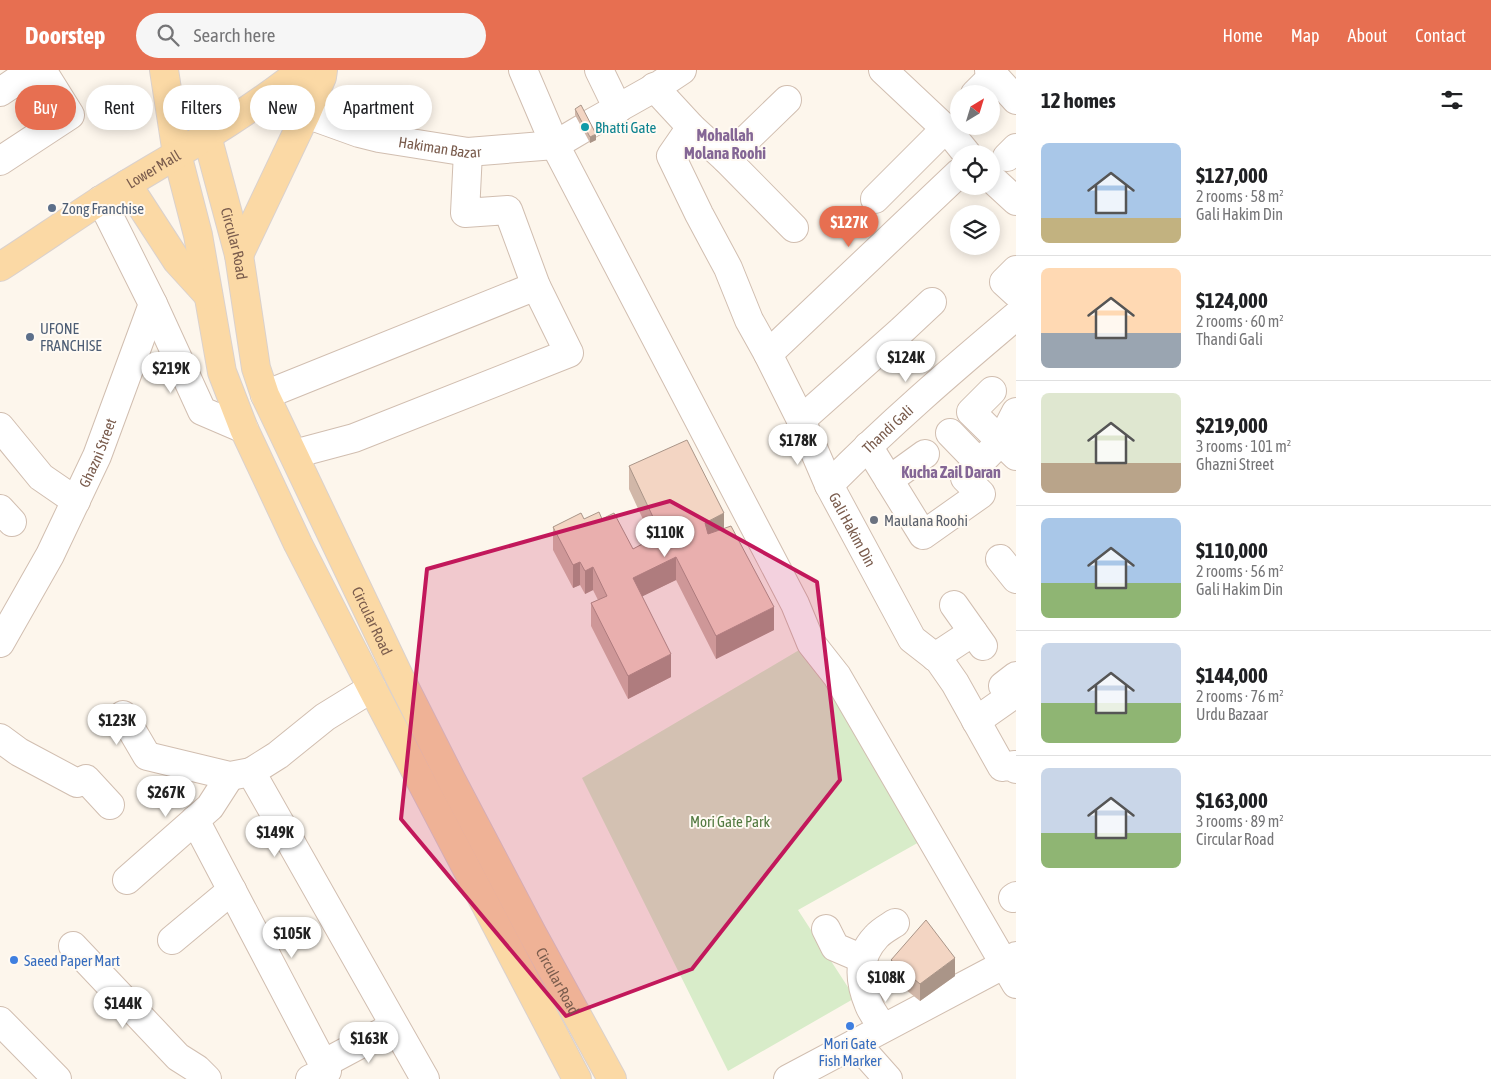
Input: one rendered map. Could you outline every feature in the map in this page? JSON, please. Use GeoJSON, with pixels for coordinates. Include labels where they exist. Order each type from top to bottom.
{"type":"FeatureCollection","features":[{"type":"Feature","properties":{"kind":"main road","name":"Lower Mall"},"geometry":{"type":"LineString","coordinates":[[283,85],[302,70]]}},
{"type":"Feature","properties":{"kind":"main road"},"geometry":{"type":"LineString","coordinates":[[315,93],[323,70]]}},
{"type":"Feature","properties":{"kind":"main road","name":"Circular Road"},"geometry":{"type":"LineString","coordinates":[[164,71],[178,154],[198,235],[222,372],[244,428],[298,544],[577,1079]]}},
{"type":"Feature","properties":{"kind":"main road","name":"Lower Mall"},"geometry":{"type":"LineString","coordinates":[[0,267],[101,200],[250,108]]}},
{"type":"Feature","properties":{"kind":"main road"},"geometry":{"type":"LineString","coordinates":[[240,255],[299,130]]}},
{"type":"Feature","properties":{"kind":"main road","name":"Circular Road"},"geometry":{"type":"LineString","coordinates":[[207,136],[240,255],[256,368],[265,395],[399,676],[451,779],[612,1079]]}},
{"type":"Feature","properties":{"kind":"main road"},"geometry":{"type":"LineString","coordinates":[[128,184],[177,262],[208,295]]}},
{"type":"Feature","properties":{"kind":"street"},"geometry":{"type":"LineString","coordinates":[[0,92],[33,70]]}},
{"type":"Feature","properties":{"kind":"street"},"geometry":{"type":"LineString","coordinates":[[0,161],[70,116],[42,70]]}},
{"type":"Feature","properties":{"kind":"street"},"geometry":{"type":"LineString","coordinates":[[523,70],[556,144],[795,604],[811,643],[838,676],[1012,968],[883,1028],[788,1079]]}},
{"type":"Feature","properties":{"kind":"street"},"geometry":{"type":"LineString","coordinates":[[599,70],[618,109]]}},
{"type":"Feature","properties":{"kind":"street","name":"Hakiman Bazar"},"geometry":{"type":"LineString","coordinates":[[315,117],[379,138],[468,152],[556,144],[682,70]]}},
{"type":"Feature","properties":{"kind":"street"},"geometry":{"type":"LineString","coordinates":[[883,70],[950,126]]}},
{"type":"Feature","properties":{"kind":"street"},"geometry":{"type":"LineString","coordinates":[[654,87],[691,127],[726,159],[794,228]]}},
{"type":"Feature","properties":{"kind":"street"},"geometry":{"type":"LineString","coordinates":[[726,159],[787,100]]}},
{"type":"Feature","properties":{"kind":"street","name":"Gali Hakim Din"},"geometry":{"type":"LineString","coordinates":[[691,127],[671,156],[728,268],[750,320],[800,420],[829,485],[912,639],[939,660],[955,683],[1002,767],[1014,765],[1016,769]]}},
{"type":"Feature","properties":{"kind":"street"},"geometry":{"type":"LineString","coordinates":[[875,199],[950,128]]}},
{"type":"Feature","properties":{"kind":"street"},"geometry":{"type":"LineString","coordinates":[[294,454],[354,438],[568,353],[536,286],[508,210],[465,213],[468,152]]}},
{"type":"Feature","properties":{"kind":"street"},"geometry":{"type":"LineString","coordinates":[[1005,161],[1016,201]]}},
{"type":"Feature","properties":{"kind":"street"},"geometry":{"type":"LineString","coordinates":[[768,354],[950,182]]}},
{"type":"Feature","properties":{"kind":"street"},"geometry":{"type":"LineString","coordinates":[[101,200],[153,304],[202,411],[244,428]]}},
{"type":"Feature","properties":{"kind":"street"},"geometry":{"type":"LineString","coordinates":[[265,395],[536,286]]}},
{"type":"Feature","properties":{"kind":"street"},"geometry":{"type":"LineString","coordinates":[[800,420],[932,302]]}},
{"type":"Feature","properties":{"kind":"street","name":"Ghazni Street"},"geometry":{"type":"LineString","coordinates":[[0,643],[50,555],[98,456],[153,304]]}},
{"type":"Feature","properties":{"kind":"street","name":"Thandi Gali"},"geometry":{"type":"LineString","coordinates":[[829,485],[868,446],[1016,316]]}},
{"type":"Feature","properties":{"kind":"street"},"geometry":{"type":"LineString","coordinates":[[992,391],[971,412],[1009,448]]}},
{"type":"Feature","properties":{"kind":"street"},"geometry":{"type":"LineString","coordinates":[[1009,448],[1016,412]]}},
{"type":"Feature","properties":{"kind":"street"},"geometry":{"type":"LineString","coordinates":[[0,427],[40,477],[76,501]]}},
{"type":"Feature","properties":{"kind":"street"},"geometry":{"type":"LineString","coordinates":[[950,433],[980,464]]}},
{"type":"Feature","properties":{"kind":"street"},"geometry":{"type":"LineString","coordinates":[[868,446],[923,535],[982,494],[965,478],[980,464],[1009,448]]}},
{"type":"Feature","properties":{"kind":"street"},"geometry":{"type":"LineString","coordinates":[[889,480],[924,454]]}},
{"type":"Feature","properties":{"kind":"street"},"geometry":{"type":"LineString","coordinates":[[935,657],[978,639],[954,605]]}},
{"type":"Feature","properties":{"kind":"street"},"geometry":{"type":"LineString","coordinates":[[976,721],[1010,697],[1003,686],[1016,676]]}},
{"type":"Feature","properties":{"kind":"street"},"geometry":{"type":"LineString","coordinates":[[127,880],[210,807],[240,774],[278,755],[325,717],[372,688]]}},
{"type":"Feature","properties":{"kind":"street"},"geometry":{"type":"LineString","coordinates":[[124,715],[147,756],[240,774],[425,1079]]}},
{"type":"Feature","properties":{"kind":"street"},"geometry":{"type":"LineString","coordinates":[[0,738],[19,752],[77,783],[86,779],[110,805]]}},
{"type":"Feature","properties":{"kind":"street"},"geometry":{"type":"LineString","coordinates":[[195,820],[232,890],[316,1072],[394,1026]]}},
{"type":"Feature","properties":{"kind":"street"},"geometry":{"type":"LineString","coordinates":[[172,940],[232,890]]}},
{"type":"Feature","properties":{"kind":"street"},"geometry":{"type":"LineString","coordinates":[[883,1028],[869,1006],[861,968],[865,950],[877,935],[895,923]]}},
{"type":"Feature","properties":{"kind":"street"},"geometry":{"type":"LineString","coordinates":[[826,929],[834,947],[863,959]]}},
{"type":"Feature","properties":{"kind":"street"},"geometry":{"type":"LineString","coordinates":[[73,946],[178,1057],[197,1069],[207,1079]]}},
{"type":"Feature","properties":{"kind":"street"},"geometry":{"type":"LineString","coordinates":[[0,1021],[57,1079]]}},
{"type":"Feature","properties":{"kind":"street"},"geometry":{"type":"LineString","coordinates":[[856,1043],[888,1079]]}},
{"type":"Feature","properties":{"kind":"highlighted area"},"geometry":{"type":"Polygon","coordinates":[[[670,501],[817,582],[840,780],[692,969],[566,1016],[401,819],[427,569],[670,501]]]}},
{"type":"Feature","properties":{"kind":"green space","name":"Mori Gate Park"},"geometry":{"type":"Polygon","coordinates":[[[811,643],[930,836],[798,910],[855,998],[728,1071],[582,778],[811,643]]]}},
{"type":"Feature","properties":{"kind":"building"},"geometry":{"type":"Polygon","coordinates":[[[581,105],[596,134],[590,137],[575,109],[581,105]]]}},
{"type":"Feature","properties":{"kind":"building"},"geometry":{"type":"Polygon","coordinates":[[[687,440],[724,513],[705,523],[708,534],[731,526],[774,607],[716,636],[676,557],[633,578],[671,654],[628,676],[591,603],[607,596],[593,567],[585,571],[580,562],[573,565],[553,527],[581,513],[584,519],[599,512],[602,519],[614,513],[633,549],[661,534],[629,466],[687,440]]]}},
{"type":"Feature","properties":{"kind":"building"},"geometry":{"type":"Polygon","coordinates":[[[926,920],[955,958],[920,984],[891,960],[926,920]]]}},
{"type":"Feature","properties":{"kind":"place","name":"Bhatti Gate"},"geometry":{"type":"Point","coordinates":[585,127]}},
{"type":"Feature","properties":{"kind":"place","name":"Zong Franchise"},"geometry":{"type":"Point","coordinates":[52,208]}},
{"type":"Feature","properties":{"kind":"place","name":"UFONE FRANCHISE"},"geometry":{"type":"Point","coordinates":[30,337]}},
{"type":"Feature","properties":{"kind":"place","name":"Maulana Roohi"},"geometry":{"type":"Point","coordinates":[874,520]}},
{"type":"Feature","properties":{"kind":"place","name":"Saeed Paper Mart"},"geometry":{"type":"Point","coordinates":[14,960]}},
{"type":"Feature","properties":{"kind":"place","name":"Mori Gate Fish Marker"},"geometry":{"type":"Point","coordinates":[850,1026]}},
{"type":"Feature","properties":{"kind":"district","name":"Mohallah Molana Roohi"},"geometry":{"type":"Point","coordinates":[725,144]}},
{"type":"Feature","properties":{"kind":"district","name":"Kucha Zail Daran"},"geometry":{"type":"Point","coordinates":[951,472]}}]}
